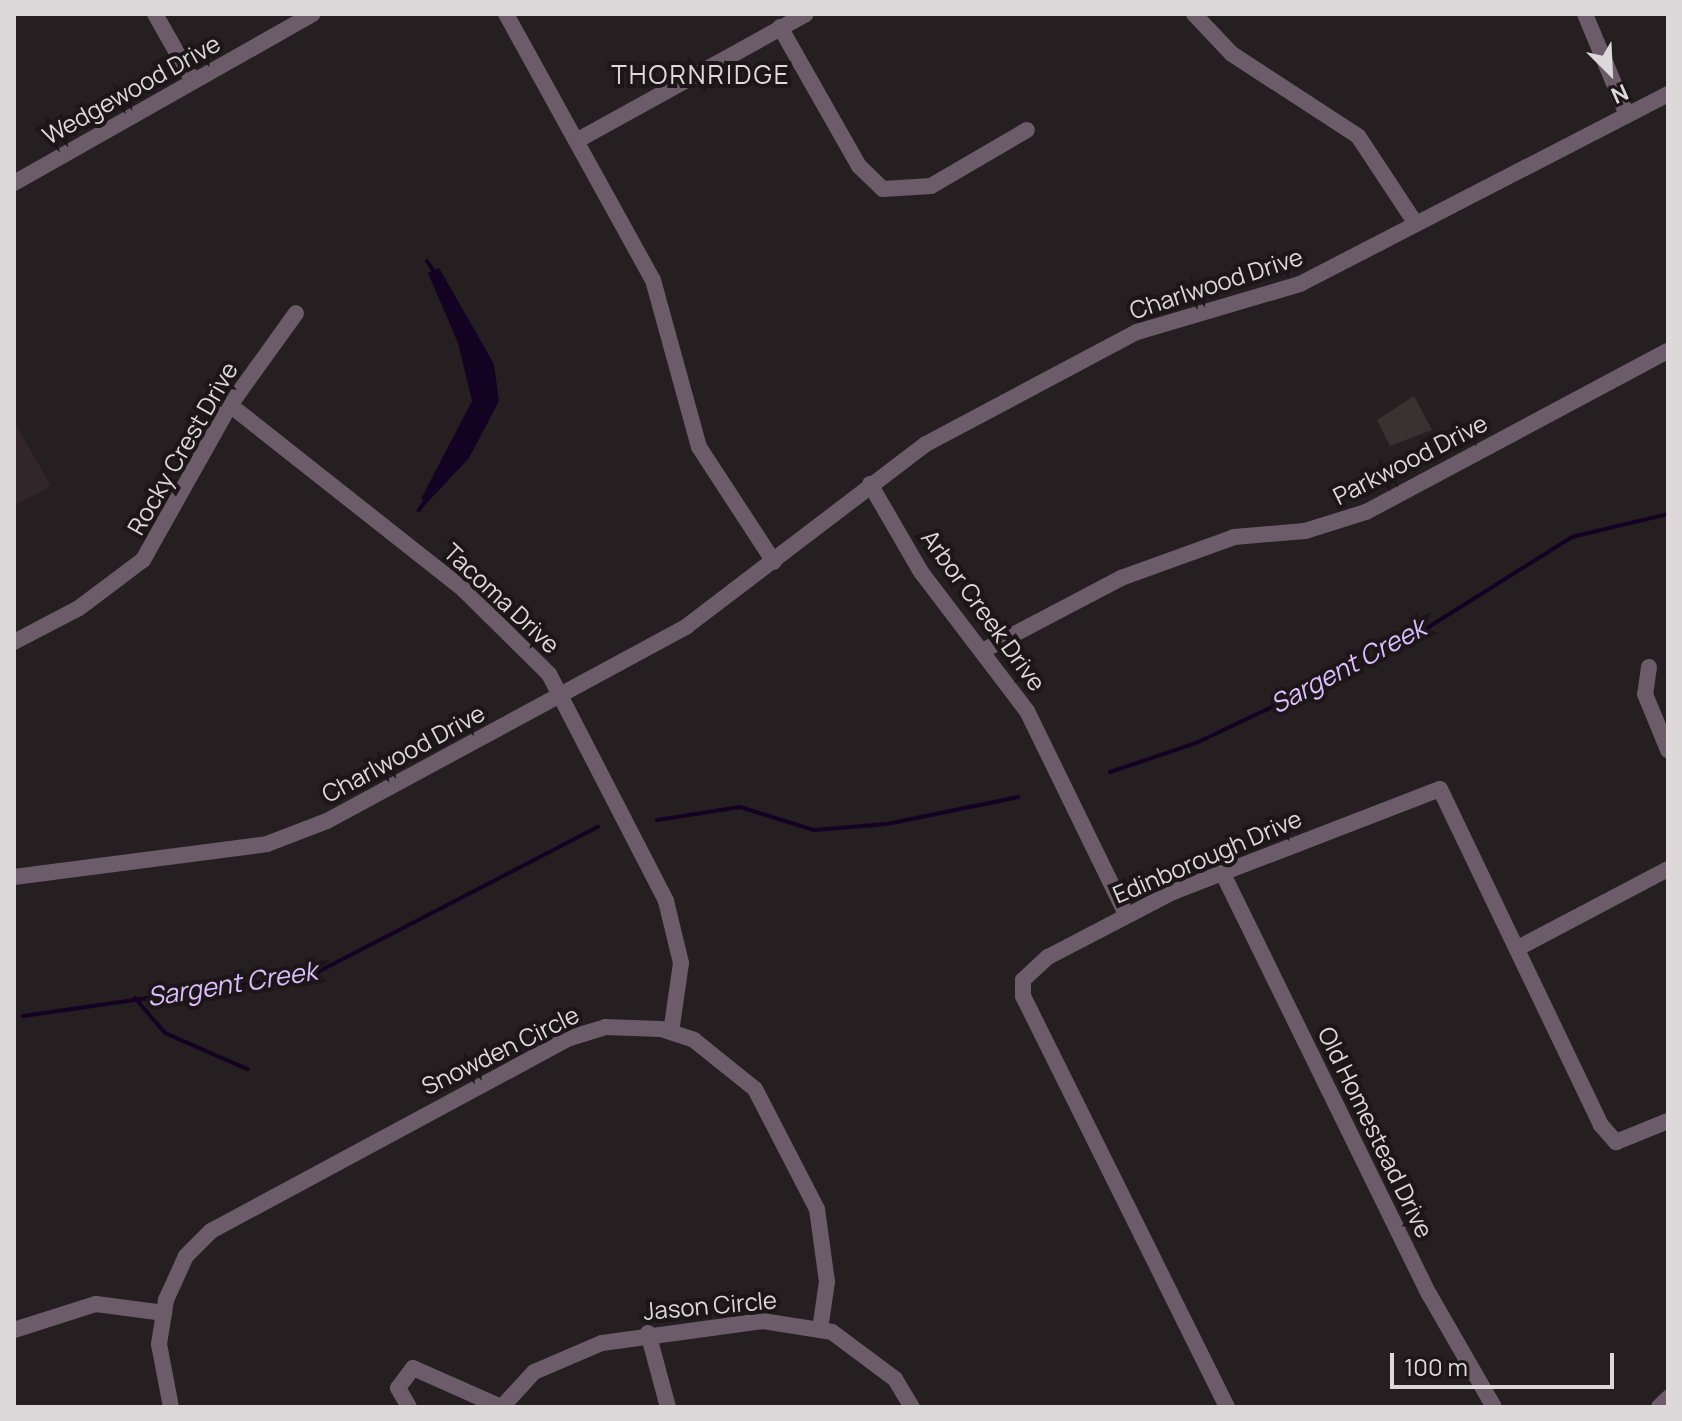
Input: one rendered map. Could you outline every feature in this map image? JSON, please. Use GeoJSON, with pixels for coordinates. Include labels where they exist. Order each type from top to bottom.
{"type":"FeatureCollection","features":[{"type":"Feature","properties":{"kind":"street"},"geometry":{"type":"LineString","coordinates":[[155,14],[193,81]]}},
{"type":"Feature","properties":{"kind":"street","name":"Wedgewood Drive"},"geometry":{"type":"LineString","coordinates":[[14,183],[313,14]]}},
{"type":"Feature","properties":{"kind":"street"},"geometry":{"type":"LineString","coordinates":[[506,14],[578,140],[663,302],[673,365],[699,447],[774,562],[870,484]]}},
{"type":"Feature","properties":{"kind":"street"},"geometry":{"type":"LineString","coordinates":[[578,140],[806,14]]}},
{"type":"Feature","properties":{"kind":"street"},"geometry":{"type":"LineString","coordinates":[[1194,14],[1232,54],[1358,136],[1416,224]]}},
{"type":"Feature","properties":{"kind":"street"},"geometry":{"type":"LineString","coordinates":[[1585,14],[1627,115]]}},
{"type":"Feature","properties":{"kind":"street"},"geometry":{"type":"LineString","coordinates":[[780,27],[859,166],[883,189],[931,186],[1027,130]]}},
{"type":"Feature","properties":{"kind":"street","name":"Charlwood Drive"},"geometry":{"type":"LineString","coordinates":[[870,484],[926,444],[1137,332],[1300,284],[1668,94]]}},
{"type":"Feature","properties":{"kind":"street","name":"Rocky Crest Drive"},"geometry":{"type":"LineString","coordinates":[[14,642],[79,608],[143,560],[230,405],[296,313]]}},
{"type":"Feature","properties":{"kind":"street","name":"Parkwood Drive"},"geometry":{"type":"LineString","coordinates":[[986,649],[1121,578],[1234,537],[1305,531],[1366,512],[1668,351]]}},
{"type":"Feature","properties":{"kind":"street","name":"Tacoma Drive"},"geometry":{"type":"LineString","coordinates":[[230,405],[463,589],[549,674],[666,901],[681,963],[671,1032]]}},
{"type":"Feature","properties":{"kind":"street","name":"Arbor Creek Drive"},"geometry":{"type":"LineString","coordinates":[[870,484],[938,595],[986,649],[1027,711],[1126,914]]}},
{"type":"Feature","properties":{"kind":"street","name":"Charlwood Drive"},"geometry":{"type":"LineString","coordinates":[[14,877],[267,844],[327,821],[687,626],[774,562]]}},
{"type":"Feature","properties":{"kind":"street"},"geometry":{"type":"LineString","coordinates":[[1649,667],[1645,694],[1668,750]]}},
{"type":"Feature","properties":{"kind":"street","name":"Edinborough Drive"},"geometry":{"type":"LineString","coordinates":[[1227,1407],[1023,996],[1033,967],[1126,914],[1419,791],[1440,789],[1616,1142],[1668,1121]]}},
{"type":"Feature","properties":{"kind":"street"},"geometry":{"type":"LineString","coordinates":[[1518,948],[1668,869]]}},
{"type":"Feature","properties":{"kind":"street","name":"Old Homestead Drive"},"geometry":{"type":"LineString","coordinates":[[1223,874],[1435,1306],[1494,1407]]}},
{"type":"Feature","properties":{"kind":"street","name":"Snowden Circle"},"geometry":{"type":"LineString","coordinates":[[171,1407],[161,1374],[164,1313],[186,1256],[259,1200],[570,1038],[605,1027],[671,1032],[694,1040],[755,1089],[798,1168],[822,1234],[827,1311],[820,1329]]}},
{"type":"Feature","properties":{"kind":"street"},"geometry":{"type":"LineString","coordinates":[[14,1330],[96,1304],[164,1313]]}},
{"type":"Feature","properties":{"kind":"street","name":"Jason Circle"},"geometry":{"type":"LineString","coordinates":[[502,1407],[534,1372],[565,1355],[648,1333],[762,1321],[820,1329],[862,1350],[912,1407]]}},
{"type":"Feature","properties":{"kind":"street"},"geometry":{"type":"LineString","coordinates":[[648,1333],[668,1407]]}},
{"type":"Feature","properties":{"kind":"street"},"geometry":{"type":"LineString","coordinates":[[409,1407],[398,1388],[413,1368],[502,1407]]}},
{"type":"Feature","properties":{"kind":"street"},"geometry":{"type":"LineString","coordinates":[[1659,1407],[1668,1398]]}},
{"type":"Feature","properties":{"kind":"shaded area"},"geometry":{"type":"Polygon","coordinates":[[[439,268],[494,364],[499,401],[469,458],[424,506],[422,497],[472,401],[458,343],[428,273],[439,268]]]}},
{"type":"Feature","properties":{"kind":"shaded area"},"geometry":{"type":"Polygon","coordinates":[[[14,421],[51,486],[14,506],[14,421]]]}},
{"type":"Feature","properties":{"kind":"building"},"geometry":{"type":"Polygon","coordinates":[[[1414,396],[1432,430],[1390,446],[1377,420],[1414,396]]]}},
{"type":"Feature","properties":{"kind":"waterway"},"geometry":{"type":"LineString","coordinates":[[427,261],[433,270]]}},
{"type":"Feature","properties":{"kind":"waterway"},"geometry":{"type":"LineString","coordinates":[[419,510],[423,504]]}},
{"type":"Feature","properties":{"kind":"waterway","name":"Sargent Creek"},"geometry":{"type":"LineString","coordinates":[[1110,772],[1196,743],[1392,650],[1572,537],[1668,514]]}},
{"type":"Feature","properties":{"kind":"waterway","name":"Sargent Creek"},"geometry":{"type":"LineString","coordinates":[[657,820],[740,807],[814,830],[887,824],[1018,797]]}},
{"type":"Feature","properties":{"kind":"waterway","name":"Sargent Creek"},"geometry":{"type":"LineString","coordinates":[[23,1016],[314,974],[598,827]]}},
{"type":"Feature","properties":{"kind":"waterway"},"geometry":{"type":"LineString","coordinates":[[135,998],[165,1033],[247,1069]]}},
{"type":"Feature","properties":{"kind":"district","name":"THORNRIDGE"},"geometry":{"type":"Point","coordinates":[701,75]}}]}
